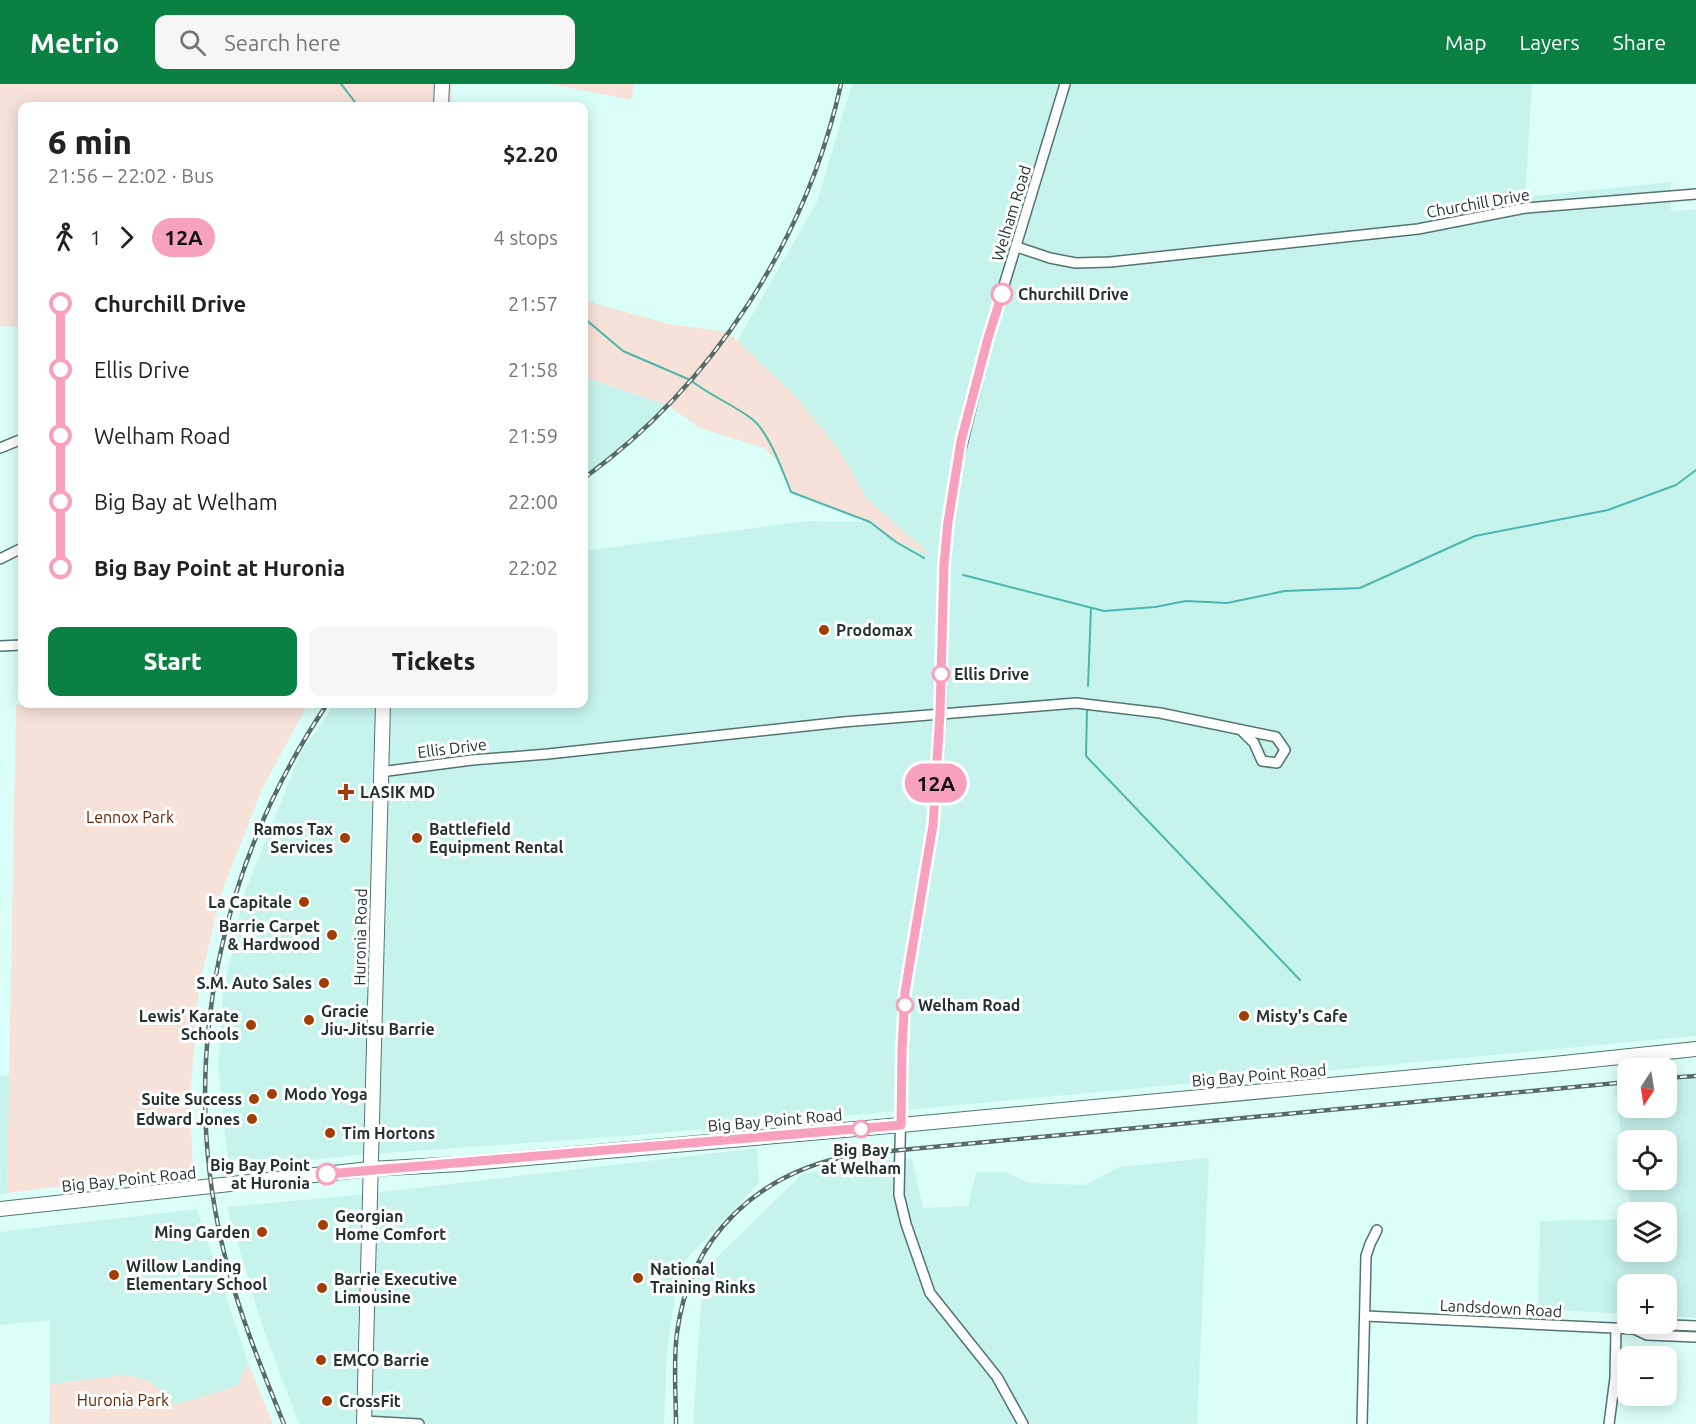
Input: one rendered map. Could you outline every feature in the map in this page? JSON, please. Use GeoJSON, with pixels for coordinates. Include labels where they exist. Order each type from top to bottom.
{"type":"FeatureCollection","features":[{"type":"Feature","properties":{"kind":"street"},"geometry":{"type":"LineString","coordinates":[[441,102],[442,84]]}},
{"type":"Feature","properties":{"kind":"street","name":"Welham Road"},"geometry":{"type":"LineString","coordinates":[[1023,1424],[997,1377],[930,1293],[906,1224],[899,1195],[902,1050],[905,992],[933,825],[940,714],[944,564],[961,441],[988,338],[1065,84]]}},
{"type":"Feature","properties":{"kind":"street","name":"Churchill Drive"},"geometry":{"type":"LineString","coordinates":[[1017,247],[1050,258],[1076,263],[1110,262],[1418,229],[1526,208],[1696,194]]}},
{"type":"Feature","properties":{"kind":"street"},"geometry":{"type":"LineString","coordinates":[[0,448],[18,441]]}},
{"type":"Feature","properties":{"kind":"street"},"geometry":{"type":"LineString","coordinates":[[0,559],[18,550]]}},
{"type":"Feature","properties":{"kind":"street"},"geometry":{"type":"LineString","coordinates":[[0,647],[18,645]]}},
{"type":"Feature","properties":{"kind":"street","name":"Ellis Drive"},"geometry":{"type":"LineString","coordinates":[[380,772],[472,760],[843,722],[1076,703],[1160,713],[1276,737],[1285,750],[1277,763],[1262,760],[1254,743],[1242,730]]}},
{"type":"Feature","properties":{"kind":"street","name":"Huronia Road"},"geometry":{"type":"LineString","coordinates":[[364,1422],[383,708]]}},
{"type":"Feature","properties":{"kind":"street","name":"Big Bay Point Road"},"geometry":{"type":"LineString","coordinates":[[0,1209],[370,1169],[466,1163],[901,1125],[1696,1049]]}},
{"type":"Feature","properties":{"kind":"street"},"geometry":{"type":"LineString","coordinates":[[1362,1424],[1366,1256],[1377,1230]]}},
{"type":"Feature","properties":{"kind":"street","name":"Landsdown Road"},"geometry":{"type":"LineString","coordinates":[[1366,1316],[1616,1328]]}},
{"type":"Feature","properties":{"kind":"street","name":"Landsdown Road"},"geometry":{"type":"LineString","coordinates":[[1677,1325],[1696,1326]]}},
{"type":"Feature","properties":{"kind":"street"},"geometry":{"type":"LineString","coordinates":[[1609,1424],[1615,1378],[1616,1328]]}},
{"type":"Feature","properties":{"kind":"street","name":"Landsdown Road"},"geometry":{"type":"LineString","coordinates":[[1645,1334],[1696,1337]]}},
{"type":"Feature","properties":{"kind":"street"},"geometry":{"type":"LineString","coordinates":[[364,1422],[419,1424]]}},
{"type":"Feature","properties":{"kind":"shaded area"},"geometry":{"type":"Polygon","coordinates":[[[852,84],[1532,84],[1525,197],[1671,182],[1671,211],[1696,209],[1696,1036],[639,1135],[357,1155],[229,1169],[218,1065],[223,993],[243,897],[300,754],[332,708],[588,708],[588,550],[806,521],[870,522],[896,542],[929,554],[867,499],[839,450],[796,397],[737,341],[817,202],[852,84]]]}},
{"type":"Feature","properties":{"kind":"shaded area"},"geometry":{"type":"Polygon","coordinates":[[[588,378],[667,405],[588,475],[588,378]]]}},
{"type":"Feature","properties":{"kind":"shaded area"},"geometry":{"type":"Polygon","coordinates":[[[10,1075],[7,1193],[0,1194],[0,1076],[10,1075]]]}},
{"type":"Feature","properties":{"kind":"shaded area"},"geometry":{"type":"Polygon","coordinates":[[[1696,1079],[1696,1318],[1677,1317],[1677,1274],[1617,1274],[1617,1313],[1538,1309],[1540,1221],[1617,1219],[1617,1262],[1677,1262],[1677,1202],[1630,1202],[1628,1190],[1677,1190],[1677,1130],[1621,1130],[1619,1118],[1677,1118],[1677,1081],[1696,1079]]]}},
{"type":"Feature","properties":{"kind":"shaded area"},"geometry":{"type":"Polygon","coordinates":[[[757,1148],[759,1183],[679,1267],[667,1351],[664,1424],[299,1424],[262,1325],[227,1207],[356,1195],[757,1148]]]}},
{"type":"Feature","properties":{"kind":"shaded area"},"geometry":{"type":"Polygon","coordinates":[[[1209,1158],[1197,1424],[693,1424],[701,1304],[717,1257],[802,1174],[885,1160],[912,1159],[923,1208],[968,1206],[976,1172],[1006,1172],[1028,1183],[1085,1185],[1120,1167],[1209,1158]]]}},
{"type":"Feature","properties":{"kind":"shaded area","name":"Willow Landing Elementary School"},"geometry":{"type":"Polygon","coordinates":[[[197,1209],[248,1363],[237,1386],[175,1405],[148,1380],[125,1375],[50,1384],[50,1320],[0,1325],[0,1232],[197,1209]]]}},
{"type":"Feature","properties":{"kind":"green space"},"geometry":{"type":"Polygon","coordinates":[[[0,84],[452,84],[452,102],[18,102],[18,327],[0,326],[0,84]]]}},
{"type":"Feature","properties":{"kind":"green space"},"geometry":{"type":"Polygon","coordinates":[[[550,84],[634,84],[631,100],[550,84]]]}},
{"type":"Feature","properties":{"kind":"green space"},"geometry":{"type":"Polygon","coordinates":[[[588,300],[669,324],[728,332],[796,397],[839,450],[867,499],[931,555],[896,542],[870,522],[791,492],[780,463],[763,448],[700,428],[667,405],[588,378],[588,300]]]}},
{"type":"Feature","properties":{"kind":"green space","name":"Lennox Park"},"geometry":{"type":"Polygon","coordinates":[[[16,705],[18,708],[306,708],[262,789],[220,897],[199,988],[190,1100],[193,1170],[7,1193],[16,705]]]}},
{"type":"Feature","properties":{"kind":"green space","name":"Huronia Park"},"geometry":{"type":"Polygon","coordinates":[[[248,1363],[273,1424],[49,1424],[50,1384],[125,1375],[148,1380],[175,1405],[237,1386],[248,1363]]]}},
{"type":"Feature","properties":{"kind":"waterway"},"geometry":{"type":"LineString","coordinates":[[341,84],[355,102]]}},
{"type":"Feature","properties":{"kind":"waterway"},"geometry":{"type":"LineString","coordinates":[[588,321],[623,351],[688,379]]}},
{"type":"Feature","properties":{"kind":"waterway"},"geometry":{"type":"LineString","coordinates":[[693,382],[745,414],[758,425],[775,453],[791,492],[870,522],[896,542],[924,558]]}},
{"type":"Feature","properties":{"kind":"waterway"},"geometry":{"type":"LineString","coordinates":[[963,575],[1104,611],[1155,607],[1186,601],[1227,603],[1285,591],[1360,588],[1475,536],[1608,510],[1676,485],[1696,470]]}},
{"type":"Feature","properties":{"kind":"waterway"},"geometry":{"type":"LineString","coordinates":[[1088,686],[1091,608]]}},
{"type":"Feature","properties":{"kind":"waterway"},"geometry":{"type":"LineString","coordinates":[[1087,710],[1086,756],[1300,980]]}},
{"type":"Feature","properties":{"kind":"railway"},"geometry":{"type":"LineString","coordinates":[[588,475],[631,441],[674,399],[713,353],[748,304],[779,252],[805,198],[825,142],[841,84]]}},
{"type":"Feature","properties":{"kind":"railway"},"geometry":{"type":"LineString","coordinates":[[284,1424],[241,1313],[222,1244],[210,1173],[205,1103],[208,1032],[218,963],[235,895],[259,829],[290,765],[325,708]]}},
{"type":"Feature","properties":{"kind":"railway"},"geometry":{"type":"LineString","coordinates":[[1677,1077],[1696,1076]]}},
{"type":"Feature","properties":{"kind":"railway"},"geometry":{"type":"LineString","coordinates":[[676,1424],[677,1333],[685,1297],[697,1265],[715,1237],[736,1212],[762,1191],[791,1175],[823,1162],[858,1154],[1617,1083]]}},
{"type":"Feature","properties":{"kind":"bus line","name":"12A"},"geometry":{"type":"LineString","coordinates":[[327,1174],[901,1125],[905,992],[933,825],[940,714],[944,564],[948,522],[961,441],[1002,294]]}},
{"type":"Feature","properties":{"kind":"place","name":"Churchill Drive"},"geometry":{"type":"Point","coordinates":[1002,294]}},
{"type":"Feature","properties":{"kind":"place","name":"Prodomax"},"geometry":{"type":"Point","coordinates":[824,630]}},
{"type":"Feature","properties":{"kind":"place","name":"Ellis Drive"},"geometry":{"type":"Point","coordinates":[941,674]}},
{"type":"Feature","properties":{"kind":"place","name":"LASIK MD"},"geometry":{"type":"Point","coordinates":[346,792]}},
{"type":"Feature","properties":{"kind":"place","name":"Ramos Tax Services"},"geometry":{"type":"Point","coordinates":[345,838]}},
{"type":"Feature","properties":{"kind":"place","name":"Battlefield Equipment Rental"},"geometry":{"type":"Point","coordinates":[417,838]}},
{"type":"Feature","properties":{"kind":"place","name":"La Capitale"},"geometry":{"type":"Point","coordinates":[304,902]}},
{"type":"Feature","properties":{"kind":"place","name":"Barrie Carpet & Hardwood"},"geometry":{"type":"Point","coordinates":[332,935]}},
{"type":"Feature","properties":{"kind":"place","name":"S.M. Auto Sales"},"geometry":{"type":"Point","coordinates":[324,983]}},
{"type":"Feature","properties":{"kind":"place","name":"Welham Road"},"geometry":{"type":"Point","coordinates":[905,1005]}},
{"type":"Feature","properties":{"kind":"place","name":"Misty's Cafe"},"geometry":{"type":"Point","coordinates":[1244,1016]}},
{"type":"Feature","properties":{"kind":"place","name":"Gracie Jiu-Jitsu Barrie"},"geometry":{"type":"Point","coordinates":[309,1020]}},
{"type":"Feature","properties":{"kind":"place","name":"Lewis’ Karate Schools"},"geometry":{"type":"Point","coordinates":[251,1025]}},
{"type":"Feature","properties":{"kind":"place","name":"Modo Yoga"},"geometry":{"type":"Point","coordinates":[272,1094]}},
{"type":"Feature","properties":{"kind":"place","name":"Suite Success"},"geometry":{"type":"Point","coordinates":[254,1099]}},
{"type":"Feature","properties":{"kind":"place","name":"Edward Jones"},"geometry":{"type":"Point","coordinates":[252,1119]}},
{"type":"Feature","properties":{"kind":"place","name":"Big Bay at Welham"},"geometry":{"type":"Point","coordinates":[861,1129]}},
{"type":"Feature","properties":{"kind":"place","name":"Tim Hortons"},"geometry":{"type":"Point","coordinates":[330,1133]}},
{"type":"Feature","properties":{"kind":"place","name":"Big Bay Point at Huronia"},"geometry":{"type":"Point","coordinates":[327,1174]}},
{"type":"Feature","properties":{"kind":"place","name":"Georgian Home Comfort"},"geometry":{"type":"Point","coordinates":[323,1225]}},
{"type":"Feature","properties":{"kind":"place","name":"Ming Garden"},"geometry":{"type":"Point","coordinates":[262,1232]}},
{"type":"Feature","properties":{"kind":"place","name":"Willow Landing Elementary School"},"geometry":{"type":"Point","coordinates":[114,1275]}},
{"type":"Feature","properties":{"kind":"place","name":"National Training Rinks"},"geometry":{"type":"Point","coordinates":[638,1278]}},
{"type":"Feature","properties":{"kind":"place","name":"Barrie Executive Limousine"},"geometry":{"type":"Point","coordinates":[322,1288]}},
{"type":"Feature","properties":{"kind":"place","name":"EMCO Barrie"},"geometry":{"type":"Point","coordinates":[321,1360]}},
{"type":"Feature","properties":{"kind":"place","name":"CrossFit"},"geometry":{"type":"Point","coordinates":[327,1401]}}]}
